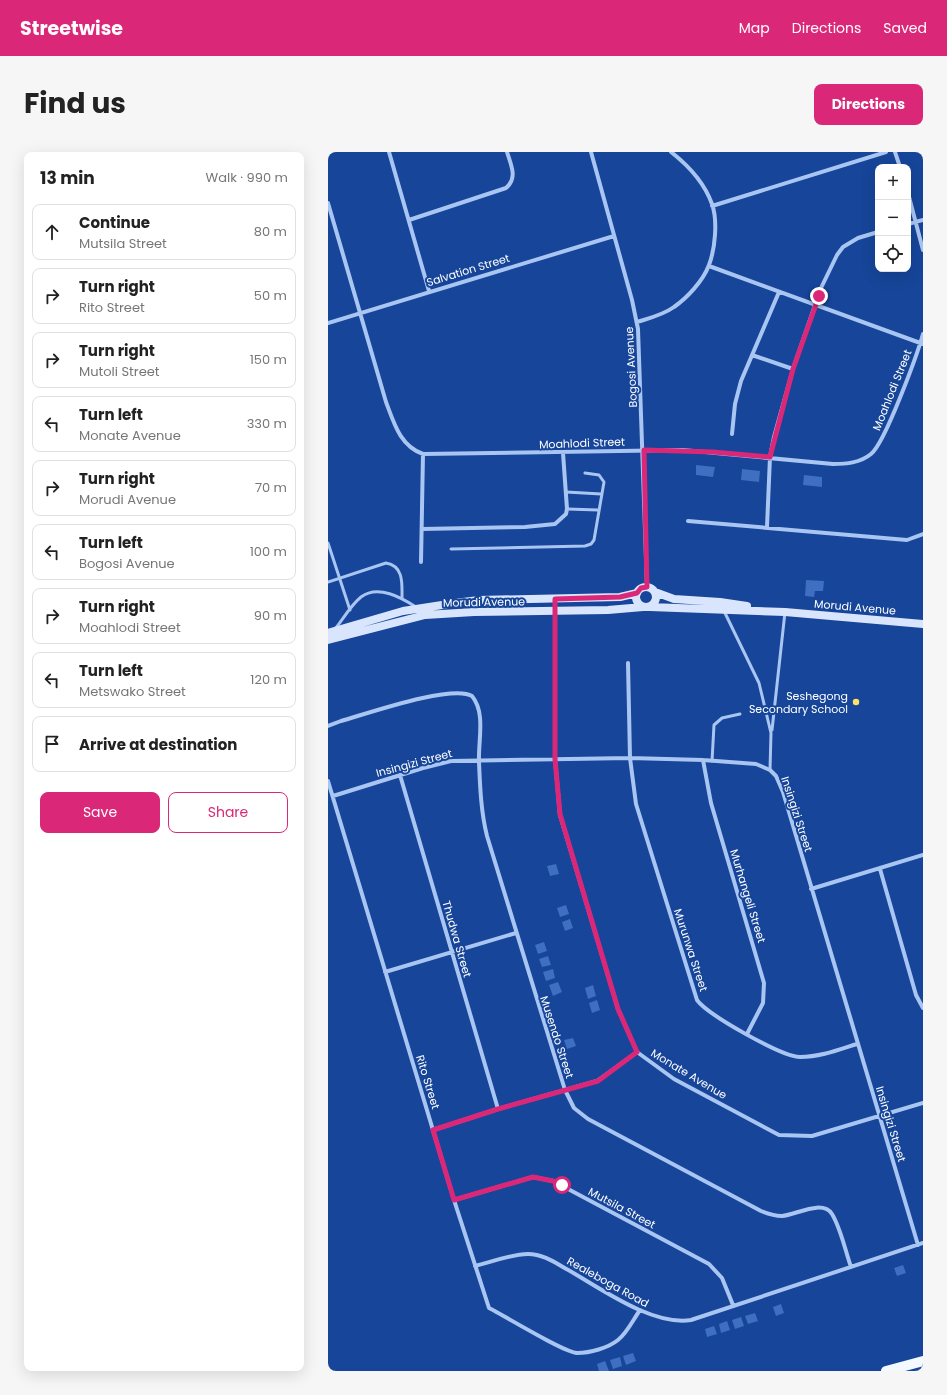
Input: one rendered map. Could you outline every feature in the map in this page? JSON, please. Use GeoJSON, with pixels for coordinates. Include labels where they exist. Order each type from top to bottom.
{"type":"FeatureCollection","features":[{"type":"Feature","properties":{"kind":"main road"},"geometry":{"type":"LineString","coordinates":[[886,1371],[923,1361]]}},
{"type":"Feature","properties":{"kind":"street"},"geometry":{"type":"LineString","coordinates":[[391,152],[429,291]]}},
{"type":"Feature","properties":{"kind":"street"},"geometry":{"type":"LineString","coordinates":[[409,220],[506,188],[513,176],[507,152]]}},
{"type":"Feature","properties":{"kind":"street","name":"Bogosi Avenue"},"geometry":{"type":"LineString","coordinates":[[591,152],[637,322],[644,450],[647,587]]}},
{"type":"Feature","properties":{"kind":"street"},"geometry":{"type":"LineString","coordinates":[[637,322],[662,314],[674,307],[694,288],[709,266],[713,249],[714,226],[712,206],[704,187],[694,173],[671,152]]}},
{"type":"Feature","properties":{"kind":"street"},"geometry":{"type":"LineString","coordinates":[[712,206],[886,152]]}},
{"type":"Feature","properties":{"kind":"street"},"geometry":{"type":"LineString","coordinates":[[895,152],[899,164]]}},
{"type":"Feature","properties":{"kind":"street"},"geometry":{"type":"LineString","coordinates":[[910,200],[923,250]]}},
{"type":"Feature","properties":{"kind":"street"},"geometry":{"type":"LineString","coordinates":[[328,203],[386,402],[395,425],[408,446],[423,454],[421,562]]}},
{"type":"Feature","properties":{"kind":"street"},"geometry":{"type":"LineString","coordinates":[[911,223],[923,220]]}},
{"type":"Feature","properties":{"kind":"street"},"geometry":{"type":"LineString","coordinates":[[767,527],[770,457],[793,369],[815,305],[827,274],[843,247],[858,238],[875,233]]}},
{"type":"Feature","properties":{"kind":"street","name":"Salvation Street"},"geometry":{"type":"LineString","coordinates":[[328,323],[429,291],[614,236]]}},
{"type":"Feature","properties":{"kind":"street"},"geometry":{"type":"LineString","coordinates":[[709,266],[922,344]]}},
{"type":"Feature","properties":{"kind":"street"},"geometry":{"type":"LineString","coordinates":[[732,434],[741,381],[779,292]]}},
{"type":"Feature","properties":{"kind":"street","name":"Moahlodi Street"},"geometry":{"type":"LineString","coordinates":[[423,454],[563,453],[644,450],[713,452],[845,464],[862,459],[871,454],[883,438],[922,344],[923,334]]}},
{"type":"Feature","properties":{"kind":"street"},"geometry":{"type":"LineString","coordinates":[[752,354],[793,369]]}},
{"type":"Feature","properties":{"kind":"street"},"geometry":{"type":"LineString","coordinates":[[422,529],[549,525],[559,522],[566,514],[567,509],[563,453]]}},
{"type":"Feature","properties":{"kind":"street"},"geometry":{"type":"LineString","coordinates":[[688,520],[907,540],[923,534]]}},
{"type":"Feature","properties":{"kind":"street"},"geometry":{"type":"LineString","coordinates":[[647,587],[655,592],[656,599],[646,607],[638,603],[637,593],[641,588],[647,587]]}},
{"type":"Feature","properties":{"kind":"street","name":"Morudi Avenue"},"geometry":{"type":"LineString","coordinates":[[655,592],[674,599],[720,602],[785,612]]}},
{"type":"Feature","properties":{"kind":"street","name":"Morudi Avenue"},"geometry":{"type":"LineString","coordinates":[[331,632],[384,616],[419,608],[480,600],[620,597],[637,593]]}},
{"type":"Feature","properties":{"kind":"street","name":"Monate Avenue"},"geometry":{"type":"LineString","coordinates":[[555,599],[555,759],[560,814],[618,1009],[637,1052],[674,1079],[779,1135],[812,1136],[923,1103]]}},
{"type":"Feature","properties":{"kind":"street","name":"Morudi Avenue"},"geometry":{"type":"LineString","coordinates":[[328,640],[425,615],[474,612],[608,610],[646,607],[785,612],[923,624]]}},
{"type":"Feature","properties":{"kind":"street","name":"Murunwa Street"},"geometry":{"type":"LineString","coordinates":[[628,663],[630,758],[636,804],[694,994],[701,1005],[708,1010],[747,1034],[791,1056],[799,1057],[829,1053],[857,1044]]}},
{"type":"Feature","properties":{"kind":"street","name":"Musendo Street"},"geometry":{"type":"LineString","coordinates":[[328,726],[340,720],[414,700],[460,693],[472,696],[480,711],[479,760],[484,826],[565,1090],[574,1108],[588,1119],[761,1211],[781,1216],[815,1208],[825,1208],[834,1219],[851,1267]]}},
{"type":"Feature","properties":{"kind":"street","name":"Insingizi Street"},"geometry":{"type":"LineString","coordinates":[[333,796],[439,763],[460,760],[630,758],[704,760],[756,764],[770,770],[776,776],[782,792],[918,1245]]}},
{"type":"Feature","properties":{"kind":"street","name":"Murhangeli Street"},"geometry":{"type":"LineString","coordinates":[[704,760],[711,803],[764,983],[763,1003],[747,1034]]}},
{"type":"Feature","properties":{"kind":"street","name":"Thudwa Street"},"geometry":{"type":"LineString","coordinates":[[400,775],[498,1109]]}},
{"type":"Feature","properties":{"kind":"street","name":"Rito Street"},"geometry":{"type":"LineString","coordinates":[[328,781],[454,1200],[489,1308],[577,1353],[600,1349],[616,1342],[627,1330],[640,1310]]}},
{"type":"Feature","properties":{"kind":"street"},"geometry":{"type":"LineString","coordinates":[[812,889],[923,855]]}},
{"type":"Feature","properties":{"kind":"street"},"geometry":{"type":"LineString","coordinates":[[880,869],[916,995],[923,1008]]}},
{"type":"Feature","properties":{"kind":"street"},"geometry":{"type":"LineString","coordinates":[[385,972],[451,951],[516,933]]}},
{"type":"Feature","properties":{"kind":"street"},"geometry":{"type":"LineString","coordinates":[[433,1130],[498,1109],[598,1081],[637,1052]]}},
{"type":"Feature","properties":{"kind":"street","name":"Mutsila Street"},"geometry":{"type":"LineString","coordinates":[[454,1200],[533,1177],[553,1181],[709,1264],[722,1278],[733,1305]]}},
{"type":"Feature","properties":{"kind":"street","name":"Realeboga Road"},"geometry":{"type":"LineString","coordinates":[[475,1266],[522,1254],[543,1256],[640,1310],[666,1320],[681,1322],[923,1243]]}},
{"type":"Feature","properties":{"kind":"lane"},"geometry":{"type":"LineString","coordinates":[[451,549],[585,546],[591,544],[594,540],[604,482],[602,477],[599,475],[585,473]]}},
{"type":"Feature","properties":{"kind":"lane"},"geometry":{"type":"LineString","coordinates":[[566,492],[602,494]]}},
{"type":"Feature","properties":{"kind":"lane"},"geometry":{"type":"LineString","coordinates":[[567,509],[598,510]]}},
{"type":"Feature","properties":{"kind":"lane"},"geometry":{"type":"LineString","coordinates":[[328,543],[338,578],[350,610]]}},
{"type":"Feature","properties":{"kind":"lane"},"geometry":{"type":"LineString","coordinates":[[328,582],[386,563],[393,564],[398,569],[402,578],[402,598]]}},
{"type":"Feature","properties":{"kind":"lane"},"geometry":{"type":"LineString","coordinates":[[331,632],[362,597],[373,593],[386,593],[402,598],[419,608]]}},
{"type":"Feature","properties":{"kind":"lane"},"geometry":{"type":"LineString","coordinates":[[723,610],[759,683],[771,733]]}},
{"type":"Feature","properties":{"kind":"lane"},"geometry":{"type":"LineString","coordinates":[[770,770],[771,733],[785,612]]}},
{"type":"Feature","properties":{"kind":"lane"},"geometry":{"type":"LineString","coordinates":[[712,761],[714,725],[722,718],[740,714]]}},
{"type":"Feature","properties":{"kind":"building"},"geometry":{"type":"Polygon","coordinates":[[[696,465],[715,467],[713,477],[696,475],[696,465]]]}},
{"type":"Feature","properties":{"kind":"building"},"geometry":{"type":"Polygon","coordinates":[[[742,469],[760,471],[759,482],[741,480],[742,469]]]}},
{"type":"Feature","properties":{"kind":"building"},"geometry":{"type":"Polygon","coordinates":[[[804,475],[822,477],[822,487],[803,485],[804,475]]]}},
{"type":"Feature","properties":{"kind":"building"},"geometry":{"type":"Polygon","coordinates":[[[806,580],[824,581],[823,591],[815,591],[814,597],[805,596],[806,580]]]}},
{"type":"Feature","properties":{"kind":"building"},"geometry":{"type":"Polygon","coordinates":[[[556,864],[559,874],[550,876],[547,866],[556,864]]]}},
{"type":"Feature","properties":{"kind":"building"},"geometry":{"type":"Polygon","coordinates":[[[566,905],[569,914],[560,917],[557,908],[566,905]]]}},
{"type":"Feature","properties":{"kind":"building"},"geometry":{"type":"Polygon","coordinates":[[[570,919],[573,928],[565,931],[562,922],[570,919]]]}},
{"type":"Feature","properties":{"kind":"building"},"geometry":{"type":"Polygon","coordinates":[[[544,942],[547,951],[538,954],[535,945],[544,942]]]}},
{"type":"Feature","properties":{"kind":"building"},"geometry":{"type":"Polygon","coordinates":[[[548,956],[551,965],[542,967],[539,959],[548,956]]]}},
{"type":"Feature","properties":{"kind":"building"},"geometry":{"type":"Polygon","coordinates":[[[553,969],[555,978],[546,981],[543,972],[553,969]]]}},
{"type":"Feature","properties":{"kind":"building"},"geometry":{"type":"Polygon","coordinates":[[[558,982],[562,992],[553,996],[549,985],[558,982]]]}},
{"type":"Feature","properties":{"kind":"building"},"geometry":{"type":"Polygon","coordinates":[[[593,985],[596,996],[588,999],[585,988],[593,985]]]}},
{"type":"Feature","properties":{"kind":"building"},"geometry":{"type":"Polygon","coordinates":[[[597,1000],[600,1010],[592,1013],[589,1003],[597,1000]]]}},
{"type":"Feature","properties":{"kind":"building"},"geometry":{"type":"Polygon","coordinates":[[[573,1038],[576,1046],[567,1049],[564,1040],[573,1038]]]}},
{"type":"Feature","properties":{"kind":"building"},"geometry":{"type":"Polygon","coordinates":[[[903,1265],[906,1273],[897,1276],[894,1268],[903,1265]]]}},
{"type":"Feature","properties":{"kind":"building"},"geometry":{"type":"Polygon","coordinates":[[[781,1304],[784,1313],[776,1316],[773,1307],[781,1304]]]}},
{"type":"Feature","properties":{"kind":"building"},"geometry":{"type":"Polygon","coordinates":[[[755,1313],[758,1321],[748,1324],[745,1316],[755,1313]]]}},
{"type":"Feature","properties":{"kind":"building"},"geometry":{"type":"Polygon","coordinates":[[[741,1317],[744,1326],[735,1329],[732,1320],[741,1317]]]}},
{"type":"Feature","properties":{"kind":"building"},"geometry":{"type":"Polygon","coordinates":[[[727,1321],[730,1330],[721,1333],[719,1324],[727,1321]]]}},
{"type":"Feature","properties":{"kind":"building"},"geometry":{"type":"Polygon","coordinates":[[[714,1326],[717,1334],[707,1337],[705,1329],[714,1326]]]}},
{"type":"Feature","properties":{"kind":"building"},"geometry":{"type":"Polygon","coordinates":[[[633,1353],[636,1361],[626,1365],[623,1356],[633,1353]]]}},
{"type":"Feature","properties":{"kind":"building"},"geometry":{"type":"Polygon","coordinates":[[[620,1357],[622,1366],[613,1369],[610,1360],[620,1357]]]}},
{"type":"Feature","properties":{"kind":"building"},"geometry":{"type":"Polygon","coordinates":[[[605,1361],[609,1371],[599,1371],[597,1364],[605,1361]]]}},
{"type":"Feature","properties":{"kind":"place","name":"Seshegong Secondary School"},"geometry":{"type":"Point","coordinates":[856,702]}},
{"type":"Feature","properties":{"kind":"route"},"geometry":{"type":"LineString","coordinates":[[562,1185],[543,1178],[533,1177],[454,1200],[433,1130],[498,1109],[591,1084],[611,1073],[637,1052],[618,1009],[586,906],[560,814],[555,759],[555,599],[620,597],[637,593],[641,588],[647,587],[644,450],[683,450],[770,457],[793,369],[819,296]]}}]}
